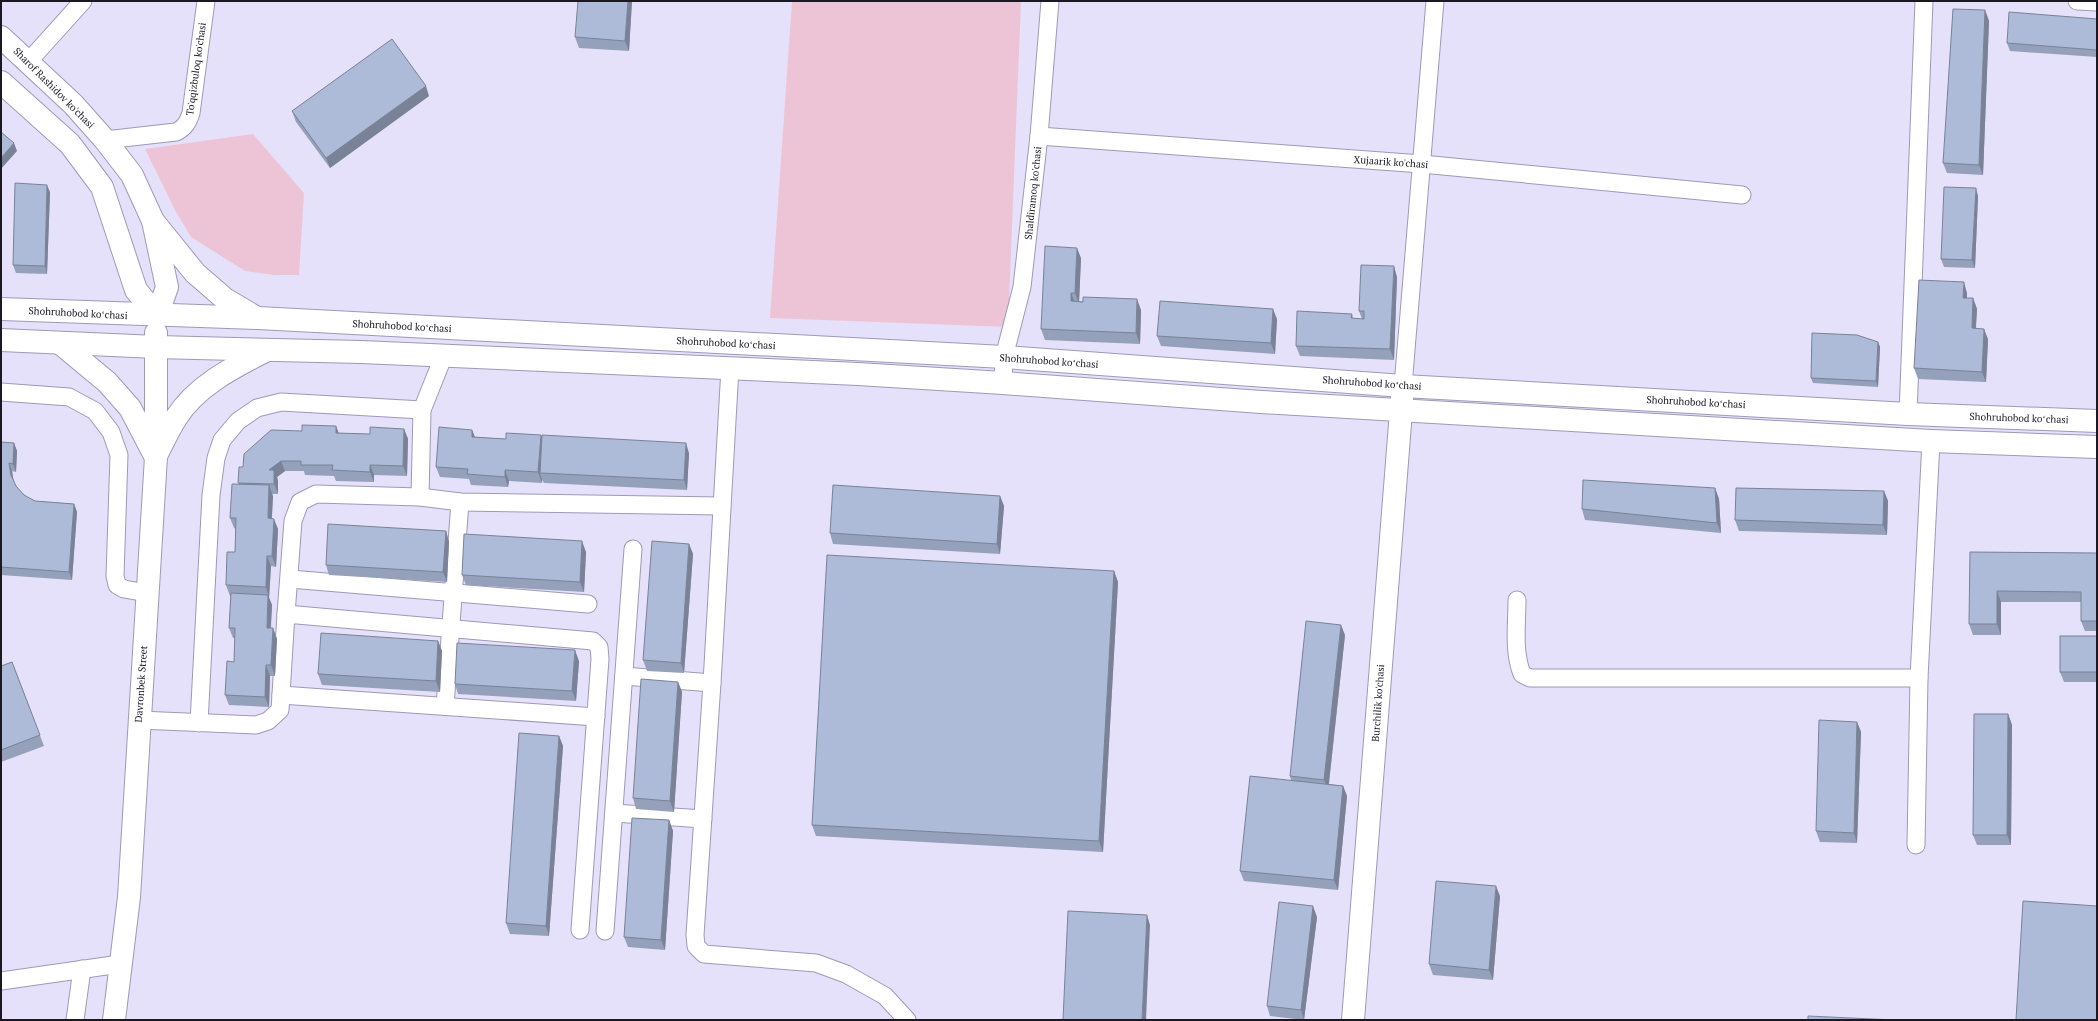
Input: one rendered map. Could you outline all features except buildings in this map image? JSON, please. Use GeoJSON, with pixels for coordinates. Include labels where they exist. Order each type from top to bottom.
{"type":"FeatureCollection","features":[{"type":"Feature","properties":{"kind":"main road","name":"Sharof Rashidov ko'chasi"},"geometry":{"type":"LineString","coordinates":[[1,37],[73,104],[105,140],[132,175],[153,221],[167,287],[156,316]]}},
{"type":"Feature","properties":{"kind":"main road"},"geometry":{"type":"LineString","coordinates":[[1,82],[70,144],[102,187],[136,290],[156,316]]}},
{"type":"Feature","properties":{"kind":"main road"},"geometry":{"type":"LineString","coordinates":[[153,221],[195,273],[225,299],[258,318]]}},
{"type":"Feature","properties":{"kind":"main road","name":"Shohruhobod koʻchasi"},"geometry":{"type":"LineString","coordinates":[[1,309],[156,316],[258,318],[1004,357],[1403,386],[1908,414],[2097,421]]}},
{"type":"Feature","properties":{"kind":"main road","name":"Davronbek Street"},"geometry":{"type":"LineString","coordinates":[[115,1017],[129,897],[156,457],[156,316]]}},
{"type":"Feature","properties":{"kind":"main road"},"geometry":{"type":"LineString","coordinates":[[1,340],[156,347],[269,349],[730,368],[1003,383],[1261,402],[1931,441],[2097,447]]}},
{"type":"Feature","properties":{"kind":"main road"},"geometry":{"type":"LineString","coordinates":[[60,343],[107,382],[130,408],[156,457]]}},
{"type":"Feature","properties":{"kind":"main road"},"geometry":{"type":"LineString","coordinates":[[156,457],[176,417],[197,393],[231,368],[269,349]]}},
{"type":"Feature","properties":{"kind":"main road","name":"Burchilik ko'chasi"},"geometry":{"type":"LineString","coordinates":[[1354,1020],[1403,386]]}},
{"type":"Feature","properties":{"kind":"street"},"geometry":{"type":"LineString","coordinates":[[28,62],[82,1]]}},
{"type":"Feature","properties":{"kind":"street","name":"To'qqizbuloq ko'chasi"},"geometry":{"type":"LineString","coordinates":[[105,140],[176,132],[182,130],[188,122],[191,113],[206,1]]}},
{"type":"Feature","properties":{"kind":"street","name":"Shaldiramoq ko'chasi"},"geometry":{"type":"LineString","coordinates":[[1003,383],[1004,357],[1022,287],[1039,136],[1050,1]]}},
{"type":"Feature","properties":{"kind":"street"},"geometry":{"type":"LineString","coordinates":[[1403,386],[1435,1]]}},
{"type":"Feature","properties":{"kind":"street"},"geometry":{"type":"LineString","coordinates":[[1908,414],[1924,1]]}},
{"type":"Feature","properties":{"kind":"street"},"geometry":{"type":"LineString","coordinates":[[2077,1],[2097,2]]}},
{"type":"Feature","properties":{"kind":"street","name":"Xujaarik ko'chasi"},"geometry":{"type":"LineString","coordinates":[[1039,136],[1422,164],[1742,195]]}},
{"type":"Feature","properties":{"kind":"street"},"geometry":{"type":"LineString","coordinates":[[420,497],[422,410],[444,356]]}},
{"type":"Feature","properties":{"kind":"street"},"geometry":{"type":"LineString","coordinates":[[730,368],[712,683],[695,935],[696,946],[704,954],[816,962],[846,974],[885,996],[907,1020]]}},
{"type":"Feature","properties":{"kind":"street"},"geometry":{"type":"LineString","coordinates":[[1,392],[69,397],[95,411],[111,432],[119,455],[115,576],[117,585],[124,589],[147,593]]}},
{"type":"Feature","properties":{"kind":"street"},"geometry":{"type":"LineString","coordinates":[[199,723],[211,495],[216,458],[222,440],[238,421],[257,408],[281,402],[422,410]]}},
{"type":"Feature","properties":{"kind":"street"},"geometry":{"type":"LineString","coordinates":[[1916,845],[1919,678],[1931,441]]}},
{"type":"Feature","properties":{"kind":"street"},"geometry":{"type":"LineString","coordinates":[[139,720],[256,725],[268,721],[280,710],[294,521],[300,502],[316,494],[420,497],[460,502],[722,506]]}},
{"type":"Feature","properties":{"kind":"street"},"geometry":{"type":"LineString","coordinates":[[445,706],[460,502]]}},
{"type":"Feature","properties":{"kind":"street"},"geometry":{"type":"LineString","coordinates":[[605,931],[633,549]]}},
{"type":"Feature","properties":{"kind":"street"},"geometry":{"type":"LineString","coordinates":[[290,579],[588,604]]}},
{"type":"Feature","properties":{"kind":"street"},"geometry":{"type":"LineString","coordinates":[[1517,600],[1516,653],[1518,665],[1522,674],[1530,678],[1919,678]]}},
{"type":"Feature","properties":{"kind":"street"},"geometry":{"type":"LineString","coordinates":[[286,614],[593,641],[599,647],[600,659],[580,930]]}},
{"type":"Feature","properties":{"kind":"street"},"geometry":{"type":"LineString","coordinates":[[624,676],[712,683]]}},
{"type":"Feature","properties":{"kind":"street"},"geometry":{"type":"LineString","coordinates":[[281,695],[596,717]]}},
{"type":"Feature","properties":{"kind":"street"},"geometry":{"type":"LineString","coordinates":[[614,813],[703,819]]}},
{"type":"Feature","properties":{"kind":"street"},"geometry":{"type":"LineString","coordinates":[[1,981],[120,964]]}},
{"type":"Feature","properties":{"kind":"street"},"geometry":{"type":"LineString","coordinates":[[75,1020],[82,969]]}},
{"type":"Feature","properties":{"kind":"shaded area"},"geometry":{"type":"Polygon","coordinates":[[[792,1],[1021,1],[1008,327],[770,318],[792,1]]]}},
{"type":"Feature","properties":{"kind":"shaded area"},"geometry":{"type":"Polygon","coordinates":[[[253,134],[304,193],[299,275],[275,275],[245,271],[191,237],[175,210],[145,149],[253,134]]]}}]}
